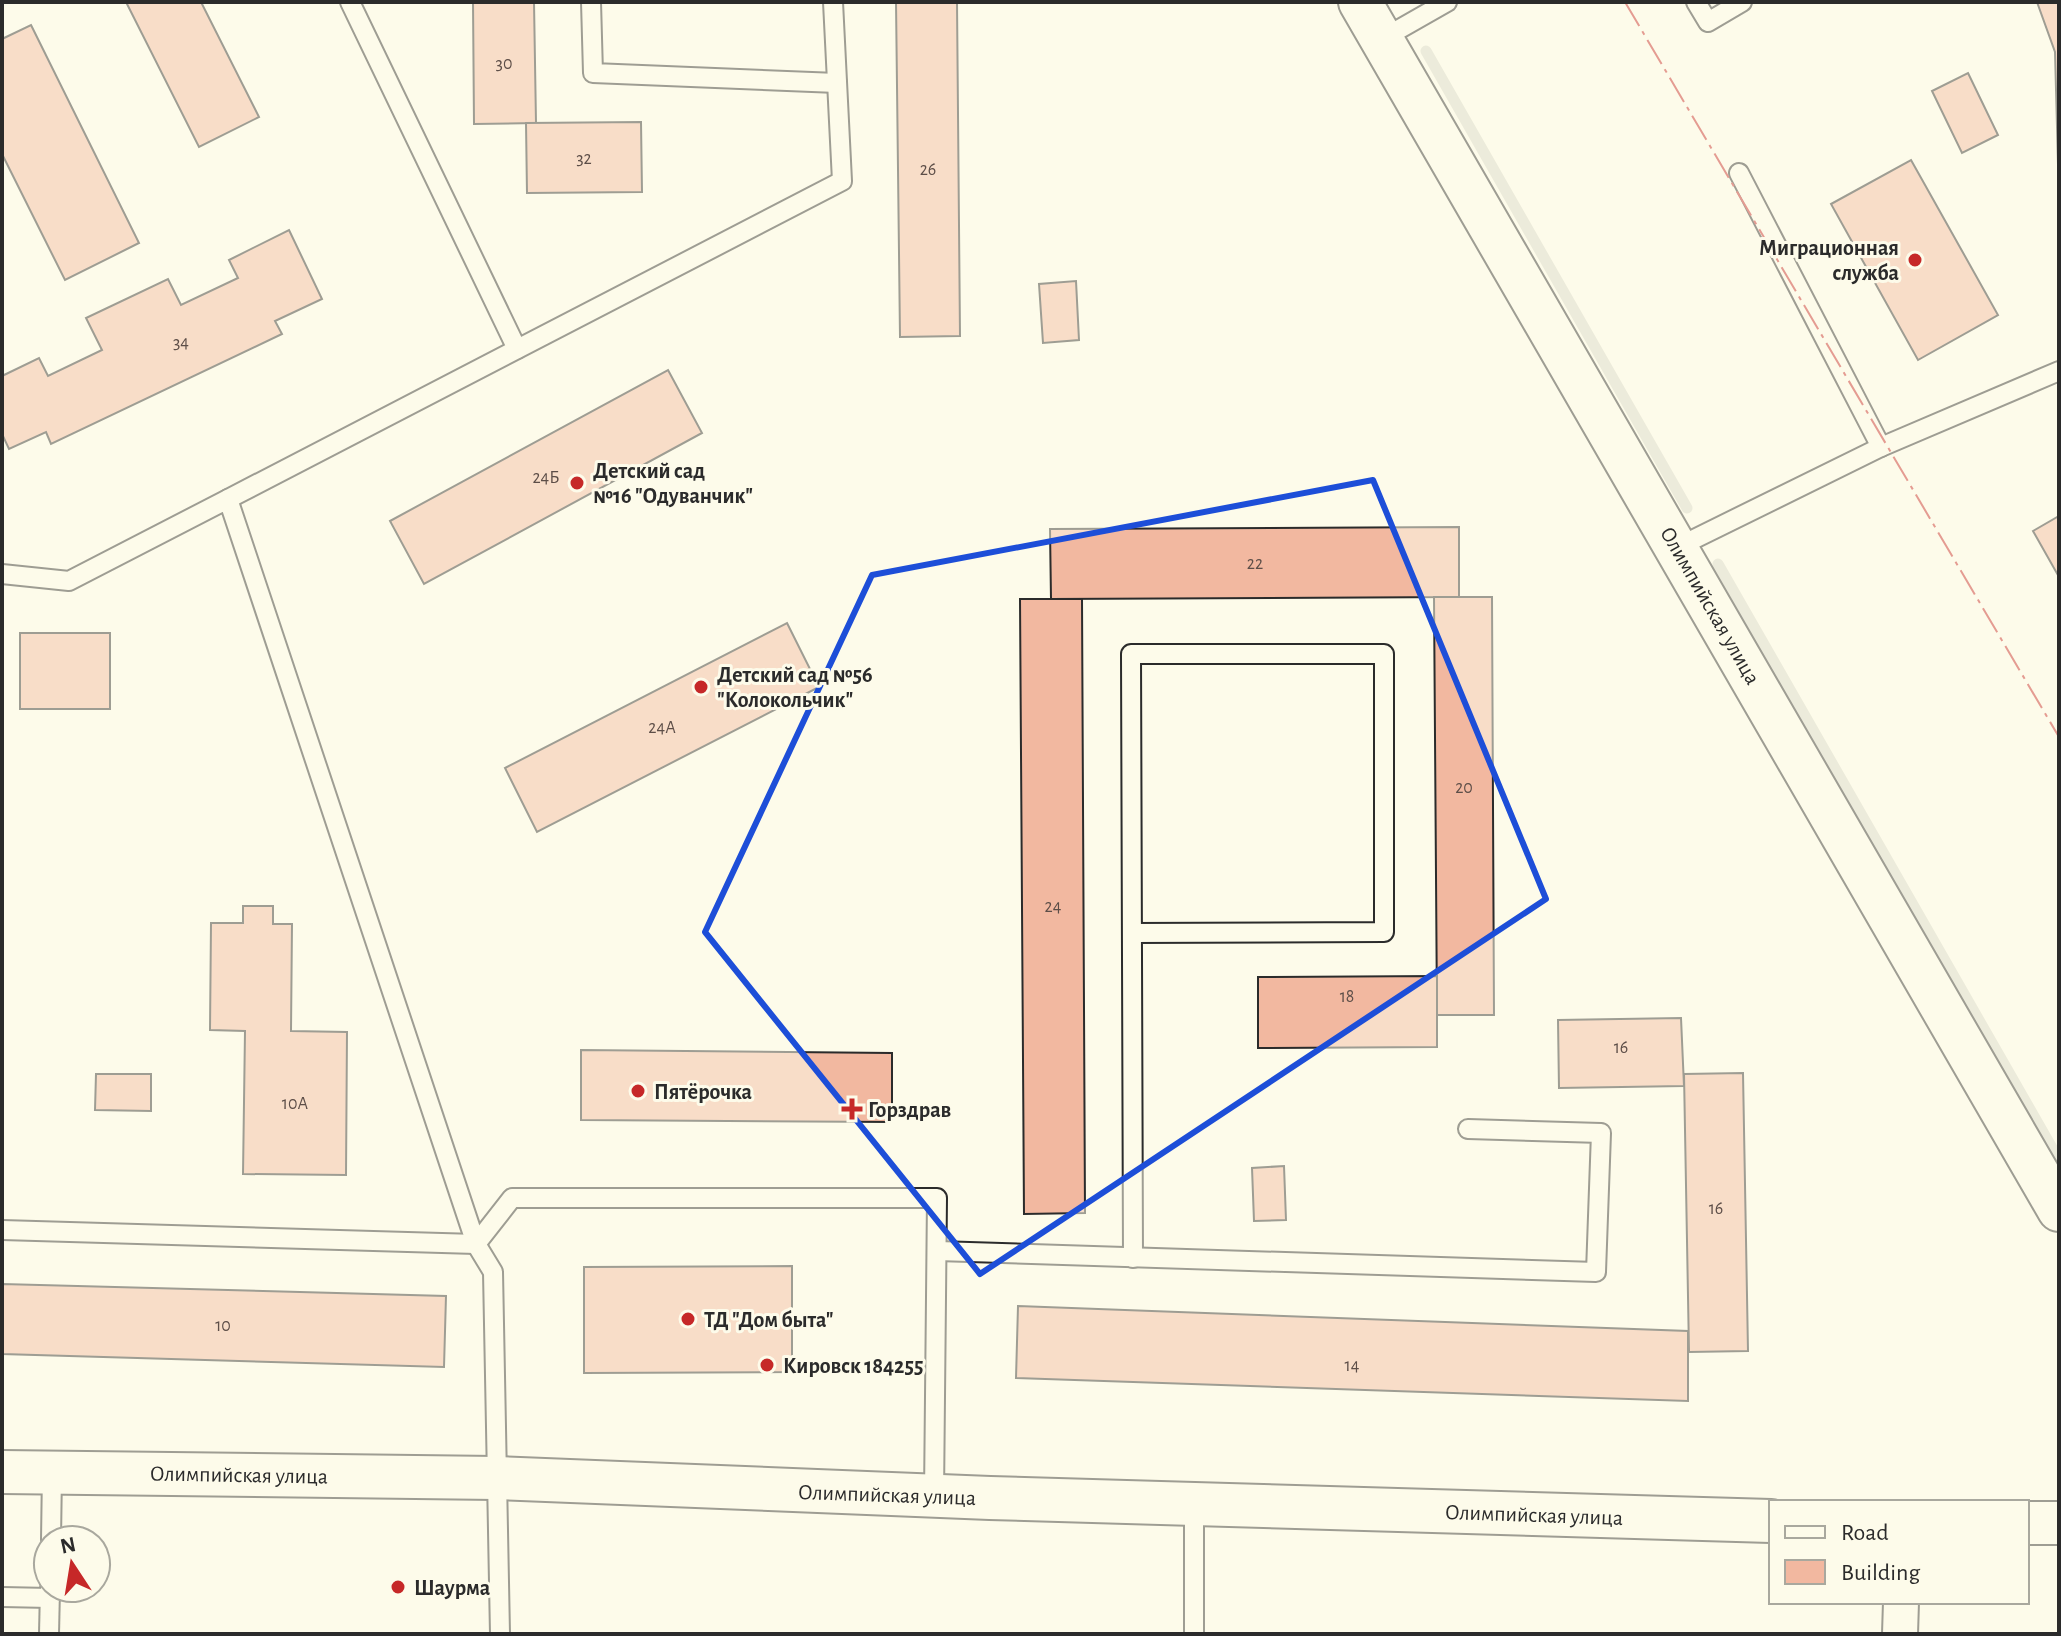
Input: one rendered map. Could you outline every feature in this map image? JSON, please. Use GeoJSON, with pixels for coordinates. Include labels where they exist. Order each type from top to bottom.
{"type":"FeatureCollection","features":[{"type":"Feature","properties":{"kind":"street","name":"Олимпийская улица"},"geometry":{"type":"LineString","coordinates":[[1360,2],[2059,1210]]}},
{"type":"Feature","properties":{"kind":"street","name":"Олимпийская улица"},"geometry":{"type":"LineString","coordinates":[[2,1472],[496,1478],[934,1496],[1769,1521]]}},
{"type":"Feature","properties":{"kind":"street"},"geometry":{"type":"LineString","coordinates":[[2029,1523],[2059,1523]]}},
{"type":"Feature","properties":{"kind":"street"},"geometry":{"type":"LineString","coordinates":[[1900,1634],[1901,1604]]}},
{"type":"Feature","properties":{"kind":"lane"},"geometry":{"type":"LineString","coordinates":[[350,2],[517,349]]}},
{"type":"Feature","properties":{"kind":"lane"},"geometry":{"type":"LineString","coordinates":[[591,2],[593,73],[837,83]]}},
{"type":"Feature","properties":{"kind":"lane"},"geometry":{"type":"LineString","coordinates":[[2,574],[69,581],[842,181],[833,2]]}},
{"type":"Feature","properties":{"kind":"lane"},"geometry":{"type":"LineString","coordinates":[[1382,39],[1447,2]]}},
{"type":"Feature","properties":{"kind":"lane"},"geometry":{"type":"LineString","coordinates":[[1696,2],[1708,22],[1742,2]]}},
{"type":"Feature","properties":{"kind":"lane"},"geometry":{"type":"LineString","coordinates":[[1739,173],[1881,447]]}},
{"type":"Feature","properties":{"kind":"lane"},"geometry":{"type":"LineString","coordinates":[[1678,547],[1881,447],[2059,371]]}},
{"type":"Feature","properties":{"kind":"lane"},"geometry":{"type":"LineString","coordinates":[[228,499],[476,1244],[493,1272],[500,1634]]}},
{"type":"Feature","properties":{"kind":"lane"},"geometry":{"type":"LineString","coordinates":[[1132,933],[1384,932],[1384,654],[1131,654],[1133,1258]]}},
{"type":"Feature","properties":{"kind":"lane"},"geometry":{"type":"LineString","coordinates":[[937,1251],[1596,1272],[1601,1133],[1468,1129]]}},
{"type":"Feature","properties":{"kind":"lane"},"geometry":{"type":"LineString","coordinates":[[476,1244],[512,1198],[937,1198],[934,1496]]}},
{"type":"Feature","properties":{"kind":"lane"},"geometry":{"type":"LineString","coordinates":[[2,1230],[476,1244]]}},
{"type":"Feature","properties":{"kind":"lane"},"geometry":{"type":"LineString","coordinates":[[51,1524],[52,1472]]}},
{"type":"Feature","properties":{"kind":"lane"},"geometry":{"type":"LineString","coordinates":[[1194,1504],[1194,1634]]}},
{"type":"Feature","properties":{"kind":"lane"},"geometry":{"type":"LineString","coordinates":[[2,1597],[32,1594]]}},
{"type":"Feature","properties":{"kind":"lane"},"geometry":{"type":"LineString","coordinates":[[49,1634],[50,1604]]}},
{"type":"Feature","properties":{"kind":"highlighted area"},"geometry":{"type":"Polygon","coordinates":[[[1373,480],[1546,899],[980,1274],[705,932],[872,575],[1373,480]]]}},
{"type":"Feature","properties":{"kind":"building"},"geometry":{"type":"Polygon","coordinates":[[[126,2],[201,2],[259,117],[199,147],[126,2]]]}},
{"type":"Feature","properties":{"kind":"building"},"geometry":{"type":"Polygon","coordinates":[[[473,2],[534,2],[536,123],[474,124],[473,2]]]}},
{"type":"Feature","properties":{"kind":"building"},"geometry":{"type":"Polygon","coordinates":[[[896,2],[957,2],[960,336],[900,337],[896,2]]]}},
{"type":"Feature","properties":{"kind":"building"},"geometry":{"type":"Polygon","coordinates":[[[2037,2],[2059,2],[2059,202],[2055,52],[2037,2]]]}},
{"type":"Feature","properties":{"kind":"building"},"geometry":{"type":"Polygon","coordinates":[[[31,25],[139,243],[65,280],[2,154],[2,39],[31,25]]]}},
{"type":"Feature","properties":{"kind":"building"},"geometry":{"type":"Polygon","coordinates":[[[1968,73],[1998,135],[1962,153],[1932,91],[1968,73]]]}},
{"type":"Feature","properties":{"kind":"building"},"geometry":{"type":"Polygon","coordinates":[[[641,122],[642,192],[527,193],[526,123],[641,122]]]}},
{"type":"Feature","properties":{"kind":"building","name":"Миграционная служба"},"geometry":{"type":"Polygon","coordinates":[[[1911,160],[1998,315],[1918,360],[1831,204],[1911,160]]]}},
{"type":"Feature","properties":{"kind":"building"},"geometry":{"type":"Polygon","coordinates":[[[289,230],[322,299],[275,321],[282,334],[51,444],[46,432],[9,449],[2,434],[2,376],[39,358],[48,376],[102,350],[86,318],[168,279],[181,305],[238,278],[229,260],[289,230]]]}},
{"type":"Feature","properties":{"kind":"building"},"geometry":{"type":"Polygon","coordinates":[[[1076,281],[1079,340],[1043,343],[1039,284],[1076,281]]]}},
{"type":"Feature","properties":{"kind":"building"},"geometry":{"type":"Polygon","coordinates":[[[668,370],[702,433],[424,584],[390,521],[668,370]]]}},
{"type":"Feature","properties":{"kind":"building"},"geometry":{"type":"Polygon","coordinates":[[[2059,516],[2059,577],[2033,531],[2059,516]]]}},
{"type":"Feature","properties":{"kind":"building"},"geometry":{"type":"Polygon","coordinates":[[[1459,527],[1459,597],[1051,599],[1050,529],[1459,527]]]}},
{"type":"Feature","properties":{"kind":"building"},"geometry":{"type":"Polygon","coordinates":[[[1434,597],[1492,597],[1494,1015],[1437,1015],[1434,597]]]}},
{"type":"Feature","properties":{"kind":"building"},"geometry":{"type":"Polygon","coordinates":[[[1020,599],[1082,599],[1085,1213],[1024,1214],[1020,599]]]}},
{"type":"Feature","properties":{"kind":"building"},"geometry":{"type":"Polygon","coordinates":[[[787,623],[819,687],[537,832],[505,768],[787,623]]]}},
{"type":"Feature","properties":{"kind":"building"},"geometry":{"type":"Polygon","coordinates":[[[20,633],[110,633],[110,709],[20,709],[20,633]]]}},
{"type":"Feature","properties":{"kind":"building"},"geometry":{"type":"Polygon","coordinates":[[[243,906],[273,906],[273,924],[292,924],[291,1031],[347,1032],[346,1175],[243,1174],[245,1031],[210,1030],[211,923],[243,923],[243,906]]]}},
{"type":"Feature","properties":{"kind":"building"},"geometry":{"type":"Polygon","coordinates":[[[1437,976],[1437,1047],[1258,1048],[1258,977],[1437,976]]]}},
{"type":"Feature","properties":{"kind":"building"},"geometry":{"type":"Polygon","coordinates":[[[1681,1018],[1684,1086],[1559,1088],[1558,1020],[1681,1018]]]}},
{"type":"Feature","properties":{"kind":"building"},"geometry":{"type":"Polygon","coordinates":[[[581,1050],[892,1053],[892,1122],[581,1120],[581,1050]]]}},
{"type":"Feature","properties":{"kind":"building"},"geometry":{"type":"Polygon","coordinates":[[[1743,1073],[1748,1351],[1689,1352],[1684,1074],[1743,1073]]]}},
{"type":"Feature","properties":{"kind":"building"},"geometry":{"type":"Polygon","coordinates":[[[96,1074],[151,1074],[151,1111],[95,1110],[96,1074]]]}},
{"type":"Feature","properties":{"kind":"building"},"geometry":{"type":"Polygon","coordinates":[[[1284,1166],[1286,1220],[1254,1221],[1252,1168],[1284,1166]]]}},
{"type":"Feature","properties":{"kind":"building","name":"ТД \"Дом быта\""},"geometry":{"type":"Polygon","coordinates":[[[792,1266],[792,1372],[584,1373],[584,1267],[792,1266]]]}},
{"type":"Feature","properties":{"kind":"building"},"geometry":{"type":"Polygon","coordinates":[[[2,1284],[446,1296],[444,1367],[2,1354],[2,1284]]]}},
{"type":"Feature","properties":{"kind":"building"},"geometry":{"type":"Polygon","coordinates":[[[1018,1306],[1688,1331],[1688,1401],[1016,1378],[1018,1306]]]}},
{"type":"Feature","properties":{"kind":"waterway"},"geometry":{"type":"LineString","coordinates":[[1426,51],[1687,508]]}},
{"type":"Feature","properties":{"kind":"waterway"},"geometry":{"type":"LineString","coordinates":[[1718,564],[2059,1160]]}},
{"type":"Feature","properties":{"kind":"power"},"geometry":{"type":"LineString","coordinates":[[1625,2],[2059,737]]}},
{"type":"Feature","properties":{"kind":"place","name":"Миграционная служба"},"geometry":{"type":"Point","coordinates":[1915,260]}},
{"type":"Feature","properties":{"kind":"place","name":"Детский сад №16 \"Одуванчик\""},"geometry":{"type":"Point","coordinates":[577,483]}},
{"type":"Feature","properties":{"kind":"place","name":"Детский сад №56 \"Колокольчик\""},"geometry":{"type":"Point","coordinates":[701,687]}},
{"type":"Feature","properties":{"kind":"place","name":"Пятёрочка"},"geometry":{"type":"Point","coordinates":[638,1091]}},
{"type":"Feature","properties":{"kind":"place","name":"Горздрав"},"geometry":{"type":"Point","coordinates":[852,1109]}},
{"type":"Feature","properties":{"kind":"place","name":"ТД \"Дом быта\""},"geometry":{"type":"Point","coordinates":[688,1319]}},
{"type":"Feature","properties":{"kind":"place","name":"Кировск 184255"},"geometry":{"type":"Point","coordinates":[767,1365]}},
{"type":"Feature","properties":{"kind":"place","name":"Шаурма"},"geometry":{"type":"Point","coordinates":[398,1587]}}]}
